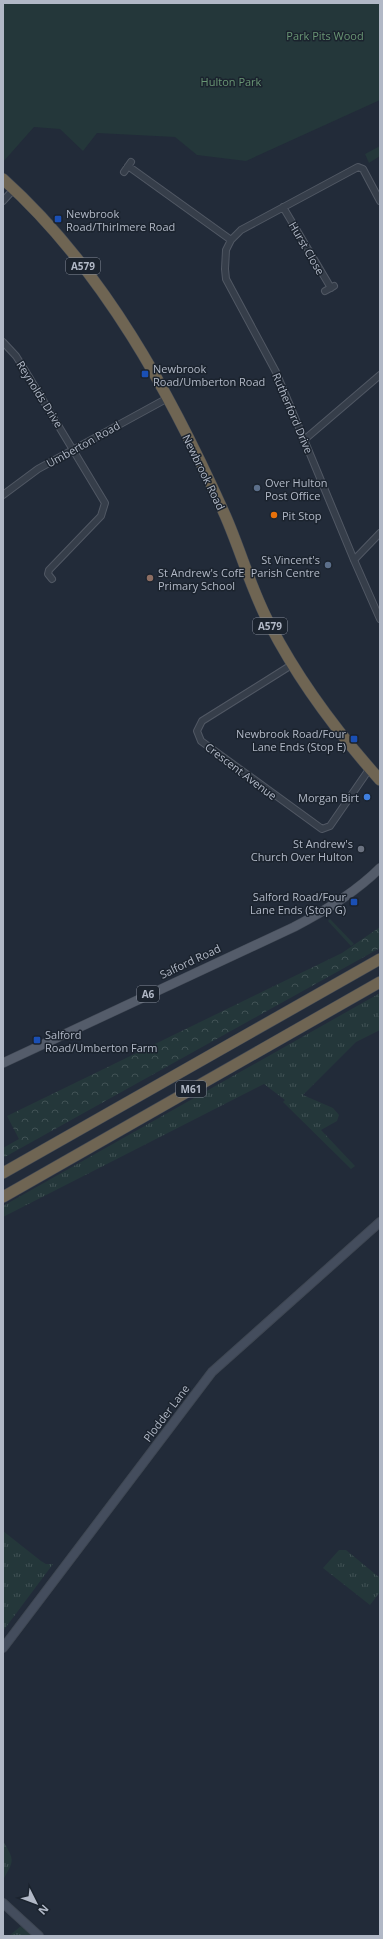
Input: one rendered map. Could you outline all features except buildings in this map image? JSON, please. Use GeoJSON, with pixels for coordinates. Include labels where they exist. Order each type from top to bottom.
{"type":"FeatureCollection","features":[{"type":"Feature","properties":{"kind":"highway","name":"Newbrook Road"},"geometry":{"type":"LineString","coordinates":[[3,179],[73,253],[97,284],[117,314],[166,398],[225,516],[261,608],[292,664],[331,721],[376,772]]}},
{"type":"Feature","properties":{"kind":"highway","name":"M61"},"geometry":{"type":"LineString","coordinates":[[3,1173],[380,959]]}},
{"type":"Feature","properties":{"kind":"highway","name":"M61"},"geometry":{"type":"LineString","coordinates":[[3,1197],[380,982]]}},
{"type":"Feature","properties":{"kind":"main road","name":"Salford Road"},"geometry":{"type":"LineString","coordinates":[[3,1063],[294,927],[320,913],[349,894],[380,868]]}},
{"type":"Feature","properties":{"kind":"main road","name":"Plodder Lane"},"geometry":{"type":"LineString","coordinates":[[3,1648],[212,1372],[380,1222]]}},
{"type":"Feature","properties":{"kind":"main road"},"geometry":{"type":"LineString","coordinates":[[3,1903],[39,1936]]}},
{"type":"Feature","properties":{"kind":"street"},"geometry":{"type":"LineString","coordinates":[[124,172],[130,164],[231,240],[241,230],[358,167],[363,169],[380,201]]}},
{"type":"Feature","properties":{"kind":"street"},"geometry":{"type":"LineString","coordinates":[[3,201],[14,189]]}},
{"type":"Feature","properties":{"kind":"street","name":"Hurst Close"},"geometry":{"type":"LineString","coordinates":[[283,207],[330,288]]}},
{"type":"Feature","properties":{"kind":"street","name":"Rutherford Drive"},"geometry":{"type":"LineString","coordinates":[[231,240],[226,250],[226,279],[268,354],[380,619]]}},
{"type":"Feature","properties":{"kind":"street","name":"Reynolds Drive"},"geometry":{"type":"LineString","coordinates":[[3,342],[16,356],[74,449],[103,499],[104,509],[100,516],[49,570],[48,574],[52,578]]}},
{"type":"Feature","properties":{"kind":"street"},"geometry":{"type":"LineString","coordinates":[[304,440],[380,375]]}},
{"type":"Feature","properties":{"kind":"street","name":"Umberton Road"},"geometry":{"type":"LineString","coordinates":[[3,495],[28,476],[166,398]]}},
{"type":"Feature","properties":{"kind":"street"},"geometry":{"type":"LineString","coordinates":[[354,560],[380,533]]}},
{"type":"Feature","properties":{"kind":"street","name":"Crescent Avenue"},"geometry":{"type":"LineString","coordinates":[[292,664],[202,721],[197,731],[201,741],[322,830],[330,826],[376,772]]}},
{"type":"Feature","properties":{"kind":"green space","name":"Hulton Park"},"geometry":{"type":"Polygon","coordinates":[[[3,3],[380,3],[380,100],[246,161],[197,155],[175,137],[97,133],[83,151],[60,129],[34,127],[3,162],[3,3]]]}},
{"type":"Feature","properties":{"kind":"green space"},"geometry":{"type":"Polygon","coordinates":[[[380,146],[380,156],[369,163],[365,154],[380,146]]]}},
{"type":"Feature","properties":{"kind":"green space"},"geometry":{"type":"Polygon","coordinates":[[[330,919],[354,944],[351,946],[328,921],[330,919]]]}},
{"type":"Feature","properties":{"kind":"green space"},"geometry":{"type":"Polygon","coordinates":[[[380,927],[380,948],[3,1158],[3,1148],[19,1139],[7,1116],[342,953],[380,927]]]}},
{"type":"Feature","properties":{"kind":"green space"},"geometry":{"type":"Polygon","coordinates":[[[380,993],[380,1030],[356,1042],[303,1095],[333,1108],[339,1115],[337,1121],[321,1130],[355,1166],[351,1169],[283,1102],[285,1100],[264,1084],[3,1217],[3,1206],[380,993]]]}},
{"type":"Feature","properties":{"kind":"green space"},"geometry":{"type":"Polygon","coordinates":[[[3,1531],[41,1561],[46,1564],[53,1564],[3,1631],[3,1531]]]}},
{"type":"Feature","properties":{"kind":"green space"},"geometry":{"type":"Polygon","coordinates":[[[339,1550],[346,1550],[380,1578],[380,1592],[370,1605],[323,1568],[339,1550]]]}},
{"type":"Feature","properties":{"kind":"green space"},"geometry":{"type":"Polygon","coordinates":[[[3,1841],[12,1860],[3,1880],[3,1841]]]}},
{"type":"Feature","properties":{"kind":"green space"},"geometry":{"type":"Polygon","coordinates":[[[21,1926],[33,1936],[9,1936],[21,1926]]]}},
{"type":"Feature","properties":{"kind":"place","name":"Newbrook Road/Thirlmere Road"},"geometry":{"type":"Point","coordinates":[58,219]}},
{"type":"Feature","properties":{"kind":"place","name":"Newbrook Road/Umberton Road"},"geometry":{"type":"Point","coordinates":[145,374]}},
{"type":"Feature","properties":{"kind":"place","name":"Over Hulton Post Office"},"geometry":{"type":"Point","coordinates":[257,488]}},
{"type":"Feature","properties":{"kind":"place","name":"Pit Stop"},"geometry":{"type":"Point","coordinates":[274,515]}},
{"type":"Feature","properties":{"kind":"place","name":"St Vincent's Parish Centre"},"geometry":{"type":"Point","coordinates":[328,565]}},
{"type":"Feature","properties":{"kind":"place","name":"St Andrew's CofE Primary School"},"geometry":{"type":"Point","coordinates":[150,578]}},
{"type":"Feature","properties":{"kind":"place","name":"Newbrook Road/Four Lane Ends (Stop E)"},"geometry":{"type":"Point","coordinates":[354,739]}},
{"type":"Feature","properties":{"kind":"place","name":"Morgan Birt"},"geometry":{"type":"Point","coordinates":[367,797]}},
{"type":"Feature","properties":{"kind":"place","name":"St Andrew's Church Over Hulton"},"geometry":{"type":"Point","coordinates":[361,849]}},
{"type":"Feature","properties":{"kind":"place","name":"Salford Road/Four Lane Ends (Stop G)"},"geometry":{"type":"Point","coordinates":[354,902]}},
{"type":"Feature","properties":{"kind":"place","name":"Salford Road/Umberton Farm"},"geometry":{"type":"Point","coordinates":[37,1040]}},
{"type":"Feature","properties":{"kind":"park label","name":"Park Pits Wood"},"geometry":{"type":"Point","coordinates":[325,35]}}]}
